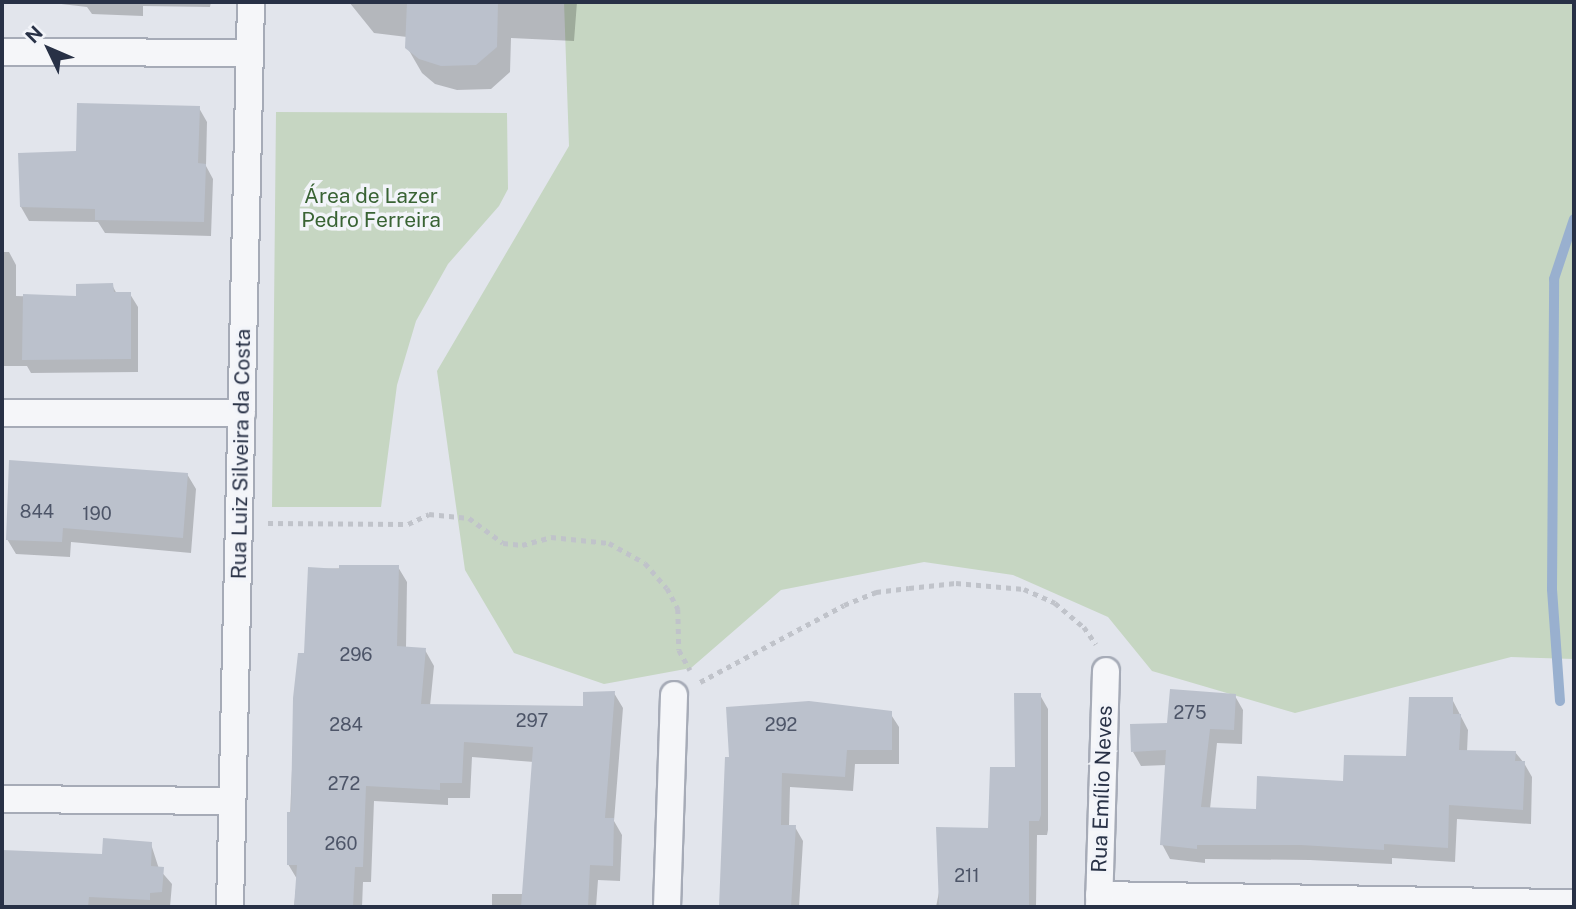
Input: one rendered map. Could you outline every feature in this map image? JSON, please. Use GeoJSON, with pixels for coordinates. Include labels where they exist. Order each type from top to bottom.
{"type":"FeatureCollection","features":[{"type":"Feature","properties":{"kind":"street","name":"Rua Luiz Silveira da Costa"},"geometry":{"type":"LineString","coordinates":[[230,907],[251,2]]}},
{"type":"Feature","properties":{"kind":"street"},"geometry":{"type":"LineString","coordinates":[[2,52],[250,53]]}},
{"type":"Feature","properties":{"kind":"street"},"geometry":{"type":"LineString","coordinates":[[2,413],[242,413]]}},
{"type":"Feature","properties":{"kind":"street","name":"Rua Emílio Neves"},"geometry":{"type":"LineString","coordinates":[[1099,901],[1106,671]]}},
{"type":"Feature","properties":{"kind":"street"},"geometry":{"type":"LineString","coordinates":[[667,907],[674,695]]}},
{"type":"Feature","properties":{"kind":"street"},"geometry":{"type":"LineString","coordinates":[[2,799],[233,801]]}},
{"type":"Feature","properties":{"kind":"street"},"geometry":{"type":"LineString","coordinates":[[1099,901],[1574,903]]}},
{"type":"Feature","properties":{"kind":"path"},"geometry":{"type":"LineString","coordinates":[[239,523],[408,524],[429,514],[470,518],[503,543],[522,545],[551,537],[609,543],[645,563],[667,588],[678,609],[679,650],[698,683],[876,592],[956,583],[1024,589],[1055,603],[1084,627],[1099,649],[1106,671]]}},
{"type":"Feature","properties":{"kind":"green space"},"geometry":{"type":"Polygon","coordinates":[[[564,2],[1574,2],[1574,659],[1511,657],[1295,713],[1152,671],[1108,617],[1013,575],[924,562],[781,590],[691,668],[604,684],[514,653],[465,570],[437,371],[569,146],[564,2]]]}},
{"type":"Feature","properties":{"kind":"green space","name":"Área de Lazer Pedro Ferreira"},"geometry":{"type":"Polygon","coordinates":[[[276,112],[507,113],[508,189],[499,206],[448,264],[416,321],[397,385],[381,507],[272,507],[276,112]]]}},
{"type":"Feature","properties":{"kind":"building"},"geometry":{"type":"Polygon","coordinates":[[[407,2],[498,2],[497,47],[476,65],[441,66],[419,59],[405,48],[407,2]]]}},
{"type":"Feature","properties":{"kind":"building"},"geometry":{"type":"Polygon","coordinates":[[[77,103],[200,106],[198,163],[206,164],[204,222],[95,220],[95,209],[20,207],[18,153],[76,151],[77,103]]]}},
{"type":"Feature","properties":{"kind":"building"},"geometry":{"type":"Polygon","coordinates":[[[113,283],[114,292],[131,292],[131,359],[22,360],[23,294],[76,296],[76,284],[113,283]]]}},
{"type":"Feature","properties":{"kind":"building"},"geometry":{"type":"Polygon","coordinates":[[[9,460],[188,473],[183,538],[63,528],[62,542],[6,540],[9,460]]]}},
{"type":"Feature","properties":{"kind":"building"},"geometry":{"type":"Polygon","coordinates":[[[339,565],[399,565],[397,646],[426,648],[421,704],[583,706],[583,692],[615,691],[605,818],[614,818],[613,866],[590,865],[588,907],[521,907],[533,747],[464,742],[462,783],[440,783],[440,790],[366,786],[363,867],[355,867],[353,907],[294,907],[297,865],[287,865],[287,812],[291,812],[293,698],[298,653],[304,653],[308,567],[339,569],[339,565]]]}},
{"type":"Feature","properties":{"kind":"building"},"geometry":{"type":"Polygon","coordinates":[[[1170,689],[1236,694],[1234,730],[1210,729],[1201,807],[1256,809],[1257,776],[1343,781],[1344,755],[1406,756],[1409,697],[1453,697],[1453,714],[1461,714],[1459,750],[1516,751],[1515,761],[1525,761],[1523,810],[1449,805],[1448,848],[1384,844],[1384,850],[1301,845],[1197,845],[1197,849],[1160,845],[1166,750],[1131,752],[1130,724],[1167,723],[1170,689]]]}},
{"type":"Feature","properties":{"kind":"building"},"geometry":{"type":"Polygon","coordinates":[[[1014,693],[1041,693],[1041,815],[1039,821],[1029,821],[1029,907],[939,907],[936,827],[988,828],[990,767],[1015,767],[1014,693]]]}},
{"type":"Feature","properties":{"kind":"building"},"geometry":{"type":"Polygon","coordinates":[[[809,701],[892,711],[892,750],[847,750],[845,777],[782,773],[781,825],[796,825],[791,907],[719,907],[725,757],[729,757],[726,707],[809,701]]]}},
{"type":"Feature","properties":{"kind":"building"},"geometry":{"type":"Polygon","coordinates":[[[103,838],[152,842],[151,866],[164,867],[162,892],[150,893],[150,900],[89,897],[88,907],[2,907],[2,850],[102,854],[103,838]]]}},
{"type":"Feature","properties":{"kind":"waterway"},"geometry":{"type":"LineString","coordinates":[[1560,701],[1552,589],[1554,279],[1574,219]]}}]}
